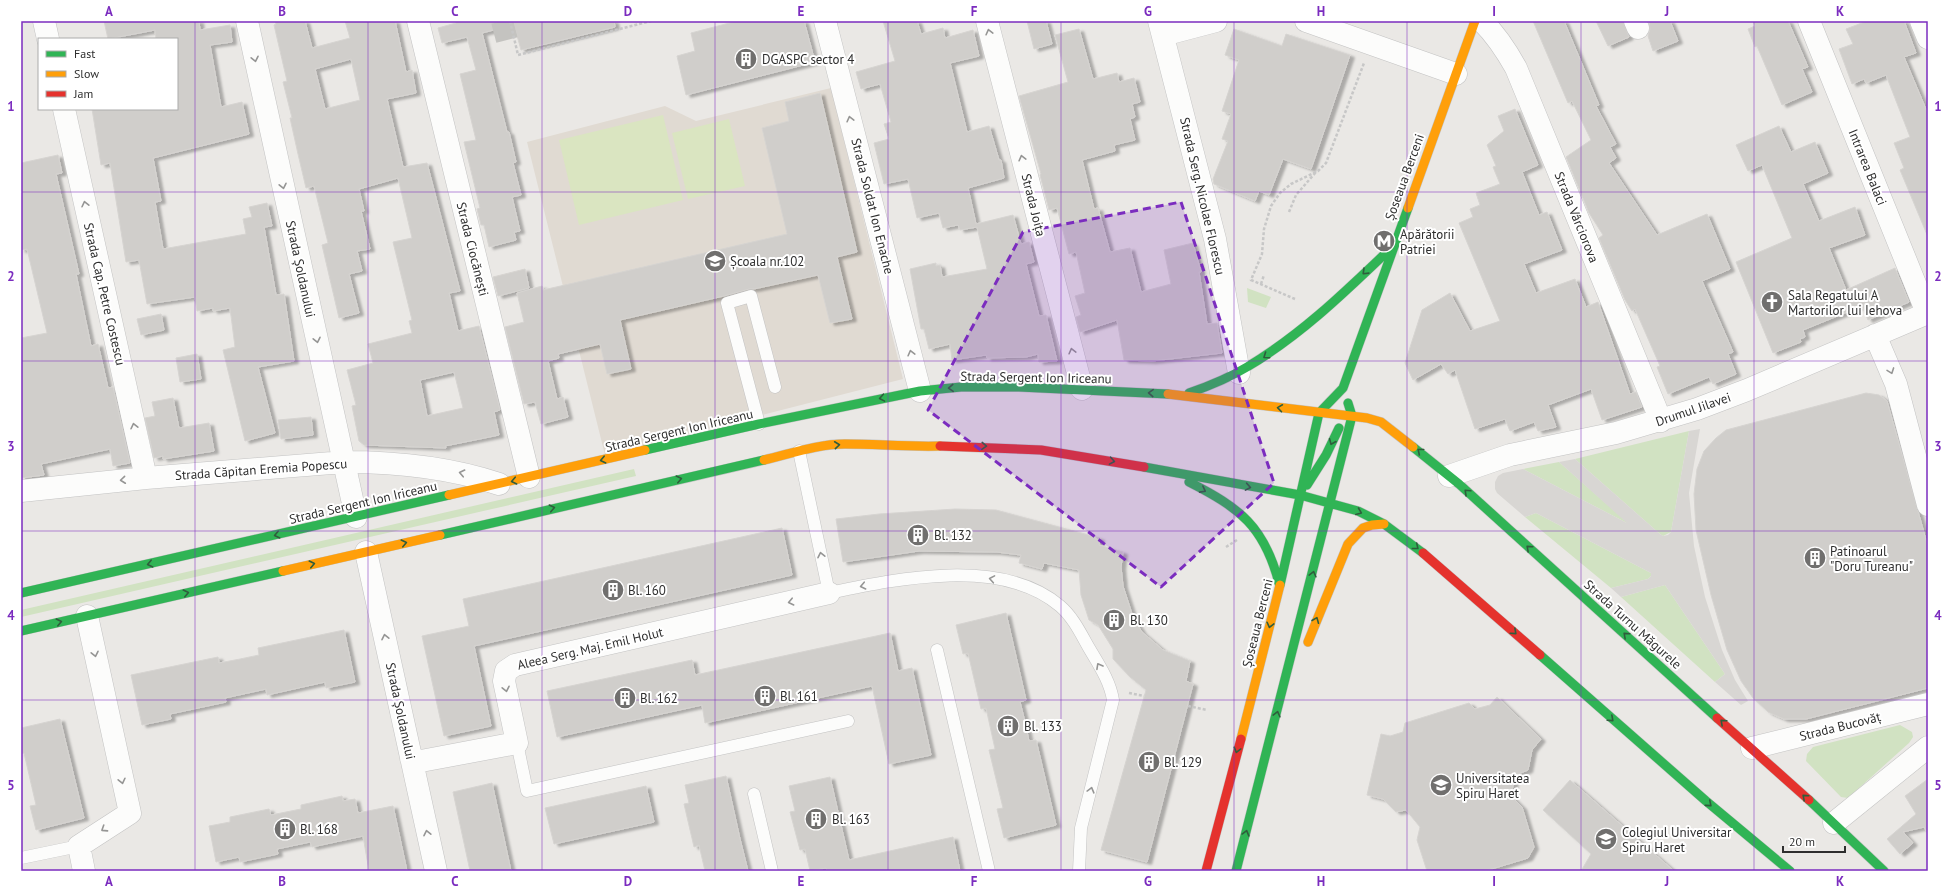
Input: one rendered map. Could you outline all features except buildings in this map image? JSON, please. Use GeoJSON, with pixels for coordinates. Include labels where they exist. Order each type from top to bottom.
{"type":"FeatureCollection","features":[{"type":"Feature","properties":{"kind":"main road","name":"Șoseaua Berceni"},"geometry":{"type":"LineString","coordinates":[[1206,871],[1280,587],[1313,433],[1319,413],[1343,388],[1393,245],[1475,21]]}},
{"type":"Feature","properties":{"kind":"main road"},"geometry":{"type":"LineString","coordinates":[[1184,395],[1219,383],[1265,357],[1300,330],[1355,282],[1393,245]]}},
{"type":"Feature","properties":{"kind":"main road","name":"Strada Sergent Ion Iriceanu"},"geometry":{"type":"LineString","coordinates":[[21,593],[529,478],[759,424],[854,403],[920,391],[981,387],[1082,389],[1184,395],[1352,416]]}},
{"type":"Feature","properties":{"kind":"main road"},"geometry":{"type":"LineString","coordinates":[[1236,871],[1332,503],[1352,416],[1343,388]]}},
{"type":"Feature","properties":{"kind":"main road"},"geometry":{"type":"LineString","coordinates":[[1300,496],[1326,455],[1338,430],[1352,416]]}},
{"type":"Feature","properties":{"kind":"main road","name":"Strada Turnu Măgurele"},"geometry":{"type":"LineString","coordinates":[[1352,416],[1374,420],[1387,426],[1449,476],[1752,748],[1884,871]]}},
{"type":"Feature","properties":{"kind":"main road"},"geometry":{"type":"LineString","coordinates":[[1313,433],[1316,471],[1322,487],[1332,503]]}},
{"type":"Feature","properties":{"kind":"main road"},"geometry":{"type":"LineString","coordinates":[[21,631],[799,451],[844,444],[1004,447],[1074,454],[1332,503],[1358,511],[1384,524],[1412,544],[1458,582],[1642,745],[1788,870]]}},
{"type":"Feature","properties":{"kind":"main road"},"geometry":{"type":"LineString","coordinates":[[1168,472],[1219,498],[1233,507],[1253,525],[1269,549],[1280,587]]}},
{"type":"Feature","properties":{"kind":"main road"},"geometry":{"type":"LineString","coordinates":[[1305,649],[1348,544],[1362,528],[1373,524],[1384,524]]}},
{"type":"Feature","properties":{"kind":"main road"},"geometry":{"type":"LineString","coordinates":[[1286,680],[1298,662]]}},
{"type":"Feature","properties":{"kind":"street"},"geometry":{"type":"LineString","coordinates":[[44,21],[48,38]]}},
{"type":"Feature","properties":{"kind":"street","name":"Strada Șoldanului"},"geometry":{"type":"LineString","coordinates":[[247,21],[356,517]]}},
{"type":"Feature","properties":{"kind":"street","name":"Strada Ciocănești"},"geometry":{"type":"LineString","coordinates":[[418,21],[529,478]]}},
{"type":"Feature","properties":{"kind":"street","name":"Strada Soldat Ion Enache"},"geometry":{"type":"LineString","coordinates":[[825,21],[920,391]]}},
{"type":"Feature","properties":{"kind":"street","name":"Strada Joița"},"geometry":{"type":"LineString","coordinates":[[987,21],[1082,389]]}},
{"type":"Feature","properties":{"kind":"street"},"geometry":{"type":"LineString","coordinates":[[1161,28],[1216,21]]}},
{"type":"Feature","properties":{"kind":"street"},"geometry":{"type":"LineString","coordinates":[[1306,21],[1456,74]]}},
{"type":"Feature","properties":{"kind":"street","name":"Strada Vârciorova"},"geometry":{"type":"LineString","coordinates":[[1482,21],[1498,38],[1516,68],[1661,421]]}},
{"type":"Feature","properties":{"kind":"street","name":"Intrarea Balaci"},"geometry":{"type":"LineString","coordinates":[[1809,21],[1928,313]]}},
{"type":"Feature","properties":{"kind":"street"},"geometry":{"type":"LineString","coordinates":[[1921,21],[1928,38]]}},
{"type":"Feature","properties":{"kind":"street","name":"Strada Serg. Nicolae Florescu"},"geometry":{"type":"LineString","coordinates":[[1161,28],[1215,239],[1239,373]]}},
{"type":"Feature","properties":{"kind":"street","name":"Strada Cap. Petre Costescu"},"geometry":{"type":"LineString","coordinates":[[64,110],[146,478]]}},
{"type":"Feature","properties":{"kind":"street","name":"Drumul Jilavei"},"geometry":{"type":"LineString","coordinates":[[1449,476],[1510,455],[1588,440],[1661,421],[1747,390],[1928,313]]}},
{"type":"Feature","properties":{"kind":"street"},"geometry":{"type":"LineString","coordinates":[[1875,335],[1896,384],[1928,505]]}},
{"type":"Feature","properties":{"kind":"street","name":"Strada Căpitan Eremia Popescu"},"geometry":{"type":"LineString","coordinates":[[21,491],[146,478],[344,462],[373,462],[438,468],[463,473],[499,484]]}},
{"type":"Feature","properties":{"kind":"street","name":"Strada Șoldanului"},"geometry":{"type":"LineString","coordinates":[[366,552],[436,871]]}},
{"type":"Feature","properties":{"kind":"street","name":"Aleea Serg. Maj. Emil Holut"},"geometry":{"type":"LineString","coordinates":[[517,743],[504,681],[506,671],[512,666],[829,593]]}},
{"type":"Feature","properties":{"kind":"street"},"geometry":{"type":"LineString","coordinates":[[84,871],[79,846],[130,813],[87,616]]}},
{"type":"Feature","properties":{"kind":"street","name":"Strada Bucovăț"},"geometry":{"type":"LineString","coordinates":[[1752,748],[1925,712]]}},
{"type":"Feature","properties":{"kind":"street"},"geometry":{"type":"LineString","coordinates":[[411,758],[421,762],[517,743]]}},
{"type":"Feature","properties":{"kind":"street"},"geometry":{"type":"LineString","coordinates":[[1834,823],[1928,747]]}},
{"type":"Feature","properties":{"kind":"lane"},"geometry":{"type":"LineString","coordinates":[[759,424],[727,303],[751,296],[775,387]]}},
{"type":"Feature","properties":{"kind":"lane"},"geometry":{"type":"LineString","coordinates":[[799,451],[829,593],[916,577],[963,576],[1006,581],[1042,594],[1062,607],[1076,625],[1106,677],[1111,689],[1113,700],[1081,828],[1079,871]]}},
{"type":"Feature","properties":{"kind":"lane"},"geometry":{"type":"LineString","coordinates":[[937,650],[989,871]]}},
{"type":"Feature","properties":{"kind":"lane"},"geometry":{"type":"LineString","coordinates":[[517,743],[527,791],[848,721]]}},
{"type":"Feature","properties":{"kind":"lane"},"geometry":{"type":"LineString","coordinates":[[754,794],[772,871]]}},
{"type":"Feature","properties":{"kind":"lane"},"geometry":{"type":"LineString","coordinates":[[21,858],[79,846]]}},
{"type":"Feature","properties":{"kind":"path"},"geometry":{"type":"LineString","coordinates":[[510,21],[518,54],[651,21]]}},
{"type":"Feature","properties":{"kind":"path"},"geometry":{"type":"LineString","coordinates":[[1288,212],[1296,195],[1326,163],[1330,155],[1371,44]]}},
{"type":"Feature","properties":{"kind":"path"},"geometry":{"type":"LineString","coordinates":[[1295,299],[1251,280],[1262,254],[1264,229],[1271,206],[1280,193],[1291,184],[1318,170]]}},
{"type":"Feature","properties":{"kind":"path"},"geometry":{"type":"LineString","coordinates":[[1261,284],[1264,275]]}},
{"type":"Feature","properties":{"kind":"path"},"geometry":{"type":"LineString","coordinates":[[1188,706],[1206,710]]}},
{"type":"Feature","properties":{"kind":"highlighted area"},"geometry":{"type":"Polygon","coordinates":[[[1181,202],[1274,483],[1161,587],[928,410],[1023,232],[1181,202]]]}},
{"type":"Feature","properties":{"kind":"shaded area","name":"Școala nr.102"},"geometry":{"type":"Polygon","coordinates":[[[831,88],[903,379],[605,455],[527,142],[665,106],[696,121],[831,88]]]}},
{"type":"Feature","properties":{"kind":"shaded area"},"geometry":{"type":"Polygon","coordinates":[[[1700,429],[1689,493],[1694,546],[1705,597],[1722,650],[1735,680],[1748,701],[1741,705],[1715,682],[1725,674],[1665,585],[1621,597],[1611,588],[1648,579],[1651,576],[1651,573],[1536,513],[1525,517],[1497,493],[1495,489],[1495,482],[1498,476],[1503,473],[1523,469],[1627,523],[1559,462],[1575,459],[1660,534],[1663,536],[1668,535],[1671,532],[1689,431],[1700,429]]]}},
{"type":"Feature","properties":{"kind":"green space"},"geometry":{"type":"Polygon","coordinates":[[[663,115],[683,200],[579,225],[559,140],[663,115]]]}},
{"type":"Feature","properties":{"kind":"green space"},"geometry":{"type":"Polygon","coordinates":[[[729,119],[745,186],[688,199],[672,133],[729,119]]]}},
{"type":"Feature","properties":{"kind":"green space"},"geometry":{"type":"Polygon","coordinates":[[[1247,288],[1271,297],[1266,308],[1248,302],[1247,288]]]}},
{"type":"Feature","properties":{"kind":"green space"},"geometry":{"type":"Polygon","coordinates":[[[1689,431],[1671,532],[1663,536],[1575,459],[1689,431]]]}},
{"type":"Feature","properties":{"kind":"green space"},"geometry":{"type":"Polygon","coordinates":[[[1559,462],[1627,522],[1627,523],[1523,469],[1559,462]]]}},
{"type":"Feature","properties":{"kind":"green space"},"geometry":{"type":"Polygon","coordinates":[[[634,469],[636,476],[21,617],[21,610],[634,469]]]}},
{"type":"Feature","properties":{"kind":"green space"},"geometry":{"type":"Polygon","coordinates":[[[1536,513],[1651,573],[1651,576],[1648,579],[1611,588],[1525,517],[1536,513]]]}},
{"type":"Feature","properties":{"kind":"green space"},"geometry":{"type":"Polygon","coordinates":[[[1665,585],[1725,674],[1715,682],[1621,597],[1665,585]]]}},
{"type":"Feature","properties":{"kind":"green space"},"geometry":{"type":"Polygon","coordinates":[[[1900,725],[1912,732],[1913,737],[1909,743],[1848,798],[1841,797],[1806,761],[1807,754],[1813,747],[1900,725]]]}},
{"type":"Feature","properties":{"kind":"tunnel"},"geometry":{"type":"LineString","coordinates":[[502,21],[507,40]]}},
{"type":"Feature","properties":{"kind":"traffic: fast"},"geometry":{"type":"LineString","coordinates":[[1280,585],[1319,413],[1343,388],[1408,208]]}},
{"type":"Feature","properties":{"kind":"traffic: fast"},"geometry":{"type":"LineString","coordinates":[[1189,393],[1219,382],[1267,355],[1322,312],[1390,249]]}},
{"type":"Feature","properties":{"kind":"traffic: fast"},"geometry":{"type":"LineString","coordinates":[[645,450],[759,424],[920,391],[961,387],[1019,387],[1168,394]]}},
{"type":"Feature","properties":{"kind":"traffic: fast"},"geometry":{"type":"LineString","coordinates":[[1236,871],[1352,416],[1348,403]]}},
{"type":"Feature","properties":{"kind":"traffic: fast"},"geometry":{"type":"LineString","coordinates":[[1307,485],[1326,455],[1339,428]]}},
{"type":"Feature","properties":{"kind":"traffic: fast"},"geometry":{"type":"LineString","coordinates":[[1413,447],[1459,484],[1717,718]]}},
{"type":"Feature","properties":{"kind":"traffic: fast"},"geometry":{"type":"LineString","coordinates":[[440,535],[764,460]]}},
{"type":"Feature","properties":{"kind":"traffic: fast"},"geometry":{"type":"LineString","coordinates":[[1144,467],[1300,495],[1358,511],[1384,524],[1423,553]]}},
{"type":"Feature","properties":{"kind":"traffic: fast"},"geometry":{"type":"LineString","coordinates":[[1189,482],[1207,491],[1236,510],[1248,521],[1266,547],[1279,583]]}},
{"type":"Feature","properties":{"kind":"traffic: fast"},"geometry":{"type":"LineString","coordinates":[[21,593],[449,495]]}},
{"type":"Feature","properties":{"kind":"traffic: fast"},"geometry":{"type":"LineString","coordinates":[[21,631],[283,571]]}},
{"type":"Feature","properties":{"kind":"traffic: fast"},"geometry":{"type":"LineString","coordinates":[[1540,655],[1706,801],[1790,871]]}},
{"type":"Feature","properties":{"kind":"traffic: fast"},"geometry":{"type":"LineString","coordinates":[[1809,800],[1884,871]]}},
{"type":"Feature","properties":{"kind":"traffic: slow"},"geometry":{"type":"LineString","coordinates":[[1408,208],[1475,21]]}},
{"type":"Feature","properties":{"kind":"traffic: slow"},"geometry":{"type":"LineString","coordinates":[[1168,394],[1367,418],[1381,422],[1413,447]]}},
{"type":"Feature","properties":{"kind":"traffic: slow"},"geometry":{"type":"LineString","coordinates":[[764,460],[814,447],[835,444],[940,446]]}},
{"type":"Feature","properties":{"kind":"traffic: slow"},"geometry":{"type":"LineString","coordinates":[[449,495],[645,450]]}},
{"type":"Feature","properties":{"kind":"traffic: slow"},"geometry":{"type":"LineString","coordinates":[[1308,642],[1348,544],[1363,528],[1372,525],[1384,524]]}},
{"type":"Feature","properties":{"kind":"traffic: slow"},"geometry":{"type":"LineString","coordinates":[[283,571],[440,535]]}},
{"type":"Feature","properties":{"kind":"traffic: slow"},"geometry":{"type":"LineString","coordinates":[[1241,739],[1280,585]]}},
{"type":"Feature","properties":{"kind":"traffic: jam"},"geometry":{"type":"LineString","coordinates":[[940,446],[1041,450],[1144,467]]}},
{"type":"Feature","properties":{"kind":"traffic: jam"},"geometry":{"type":"LineString","coordinates":[[1423,553],[1540,655]]}},
{"type":"Feature","properties":{"kind":"traffic: jam"},"geometry":{"type":"LineString","coordinates":[[1717,718],[1809,800]]}},
{"type":"Feature","properties":{"kind":"traffic: jam"},"geometry":{"type":"LineString","coordinates":[[1206,871],[1241,739]]}},
{"type":"Feature","properties":{"kind":"place","name":"DGASPC sector 4"},"geometry":{"type":"Point","coordinates":[746,59]}},
{"type":"Feature","properties":{"kind":"place","name":"Apărătorii Patriei"},"geometry":{"type":"Point","coordinates":[1384,241]}},
{"type":"Feature","properties":{"kind":"place","name":"Școala nr.102"},"geometry":{"type":"Point","coordinates":[715,261]}},
{"type":"Feature","properties":{"kind":"place","name":"Sala Regatului A Martorilor lui Iehova"},"geometry":{"type":"Point","coordinates":[1772,302]}},
{"type":"Feature","properties":{"kind":"place","name":"Bl. 132"},"geometry":{"type":"Point","coordinates":[918,535]}},
{"type":"Feature","properties":{"kind":"place","name":"Patinoarul \"Doru Tureanu\""},"geometry":{"type":"Point","coordinates":[1815,558]}},
{"type":"Feature","properties":{"kind":"place","name":"Bl. 160"},"geometry":{"type":"Point","coordinates":[613,590]}},
{"type":"Feature","properties":{"kind":"place","name":"Bl. 130"},"geometry":{"type":"Point","coordinates":[1114,620]}},
{"type":"Feature","properties":{"kind":"place","name":"Bl. 161"},"geometry":{"type":"Point","coordinates":[765,696]}},
{"type":"Feature","properties":{"kind":"place","name":"Bl. 162"},"geometry":{"type":"Point","coordinates":[625,698]}},
{"type":"Feature","properties":{"kind":"place","name":"Bl. 133"},"geometry":{"type":"Point","coordinates":[1008,726]}},
{"type":"Feature","properties":{"kind":"place","name":"Bl. 129"},"geometry":{"type":"Point","coordinates":[1149,762]}},
{"type":"Feature","properties":{"kind":"place","name":"Universitatea Spiru Haret"},"geometry":{"type":"Point","coordinates":[1441,785]}},
{"type":"Feature","properties":{"kind":"place","name":"Bl. 163"},"geometry":{"type":"Point","coordinates":[816,819]}},
{"type":"Feature","properties":{"kind":"place","name":"Bl. 168"},"geometry":{"type":"Point","coordinates":[285,829]}},
{"type":"Feature","properties":{"kind":"place","name":"Colegiul Universitar Spiru Haret"},"geometry":{"type":"Point","coordinates":[1606,839]}}]}
